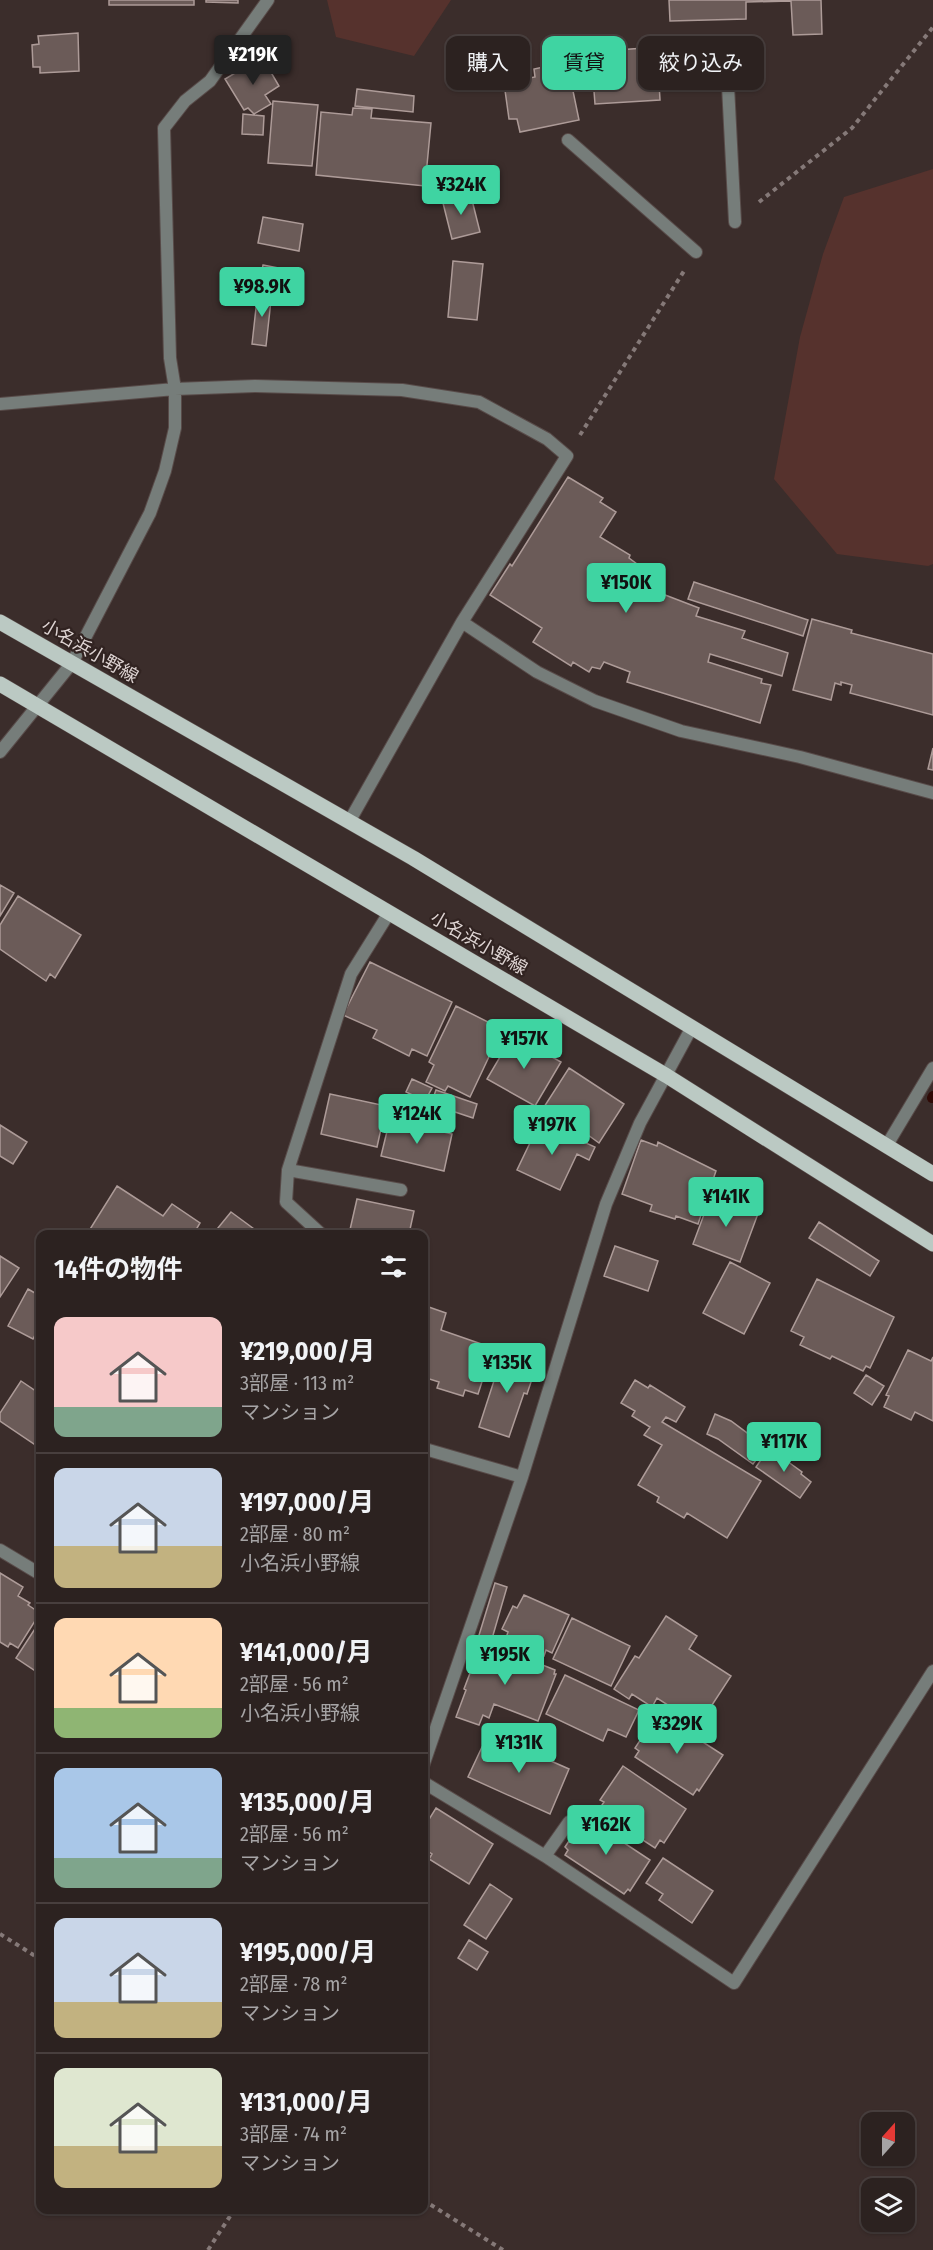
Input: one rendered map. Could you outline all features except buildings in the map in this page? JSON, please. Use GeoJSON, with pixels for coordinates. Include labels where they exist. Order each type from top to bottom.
{"type":"FeatureCollection","features":[{"type":"Feature","properties":{"kind":"main road","name":"小名浜小野線"},"geometry":{"type":"LineString","coordinates":[[0,622],[413,858],[933,1174]]}},
{"type":"Feature","properties":{"kind":"main road","name":"小名浜小野線"},"geometry":{"type":"LineString","coordinates":[[0,684],[37,708],[667,1076],[933,1244]]}},
{"type":"Feature","properties":{"kind":"street"},"geometry":{"type":"LineString","coordinates":[[0,752],[72,663],[154,503],[165,471],[175,428],[175,389],[170,358],[164,128],[185,101],[210,81],[268,0]]}},
{"type":"Feature","properties":{"kind":"street"},"geometry":{"type":"LineString","coordinates":[[728,90],[735,222]]}},
{"type":"Feature","properties":{"kind":"street"},"geometry":{"type":"LineString","coordinates":[[568,140],[696,252]]}},
{"type":"Feature","properties":{"kind":"street"},"geometry":{"type":"LineString","coordinates":[[0,404],[175,389],[255,386],[402,390],[479,402],[547,439],[567,456],[462,622],[349,822]]}},
{"type":"Feature","properties":{"kind":"street"},"geometry":{"type":"LineString","coordinates":[[462,622],[537,672],[595,701],[681,731],[800,757],[933,793]]}},
{"type":"Feature","properties":{"kind":"street"},"geometry":{"type":"LineString","coordinates":[[317,1230],[286,1202],[288,1170],[351,974],[389,913]]}},
{"type":"Feature","properties":{"kind":"street"},"geometry":{"type":"LineString","coordinates":[[428,1751],[522,1476],[606,1204],[640,1123],[692,1027]]}},
{"type":"Feature","properties":{"kind":"street"},"geometry":{"type":"LineString","coordinates":[[887,1145],[933,1068]]}},
{"type":"Feature","properties":{"kind":"street"},"geometry":{"type":"LineString","coordinates":[[288,1170],[401,1190]]}},
{"type":"Feature","properties":{"kind":"street"},"geometry":{"type":"LineString","coordinates":[[428,1450],[522,1476]]}},
{"type":"Feature","properties":{"kind":"street"},"geometry":{"type":"LineString","coordinates":[[0,1550],[36,1572]]}},
{"type":"Feature","properties":{"kind":"street"},"geometry":{"type":"LineString","coordinates":[[428,1785],[545,1856],[734,1983],[933,1671]]}},
{"type":"Feature","properties":{"kind":"street"},"geometry":{"type":"LineString","coordinates":[[545,1856],[569,1822]]}},
{"type":"Feature","properties":{"kind":"path"},"geometry":{"type":"LineString","coordinates":[[0,1934],[36,1956]]}},
{"type":"Feature","properties":{"kind":"path"},"geometry":{"type":"LineString","coordinates":[[428,2203],[503,2250]]}},
{"type":"Feature","properties":{"kind":"path"},"geometry":{"type":"LineString","coordinates":[[208,2250],[231,2214]]}},
{"type":"Feature","properties":{"kind":"shaded area"},"geometry":{"type":"Polygon","coordinates":[[[327,0],[451,0],[414,56],[336,37],[327,0]]]}},
{"type":"Feature","properties":{"kind":"shaded area"},"geometry":{"type":"Polygon","coordinates":[[[933,169],[933,564],[928,566],[837,554],[774,479],[800,337],[823,254],[844,197],[933,169]]]}}]}
